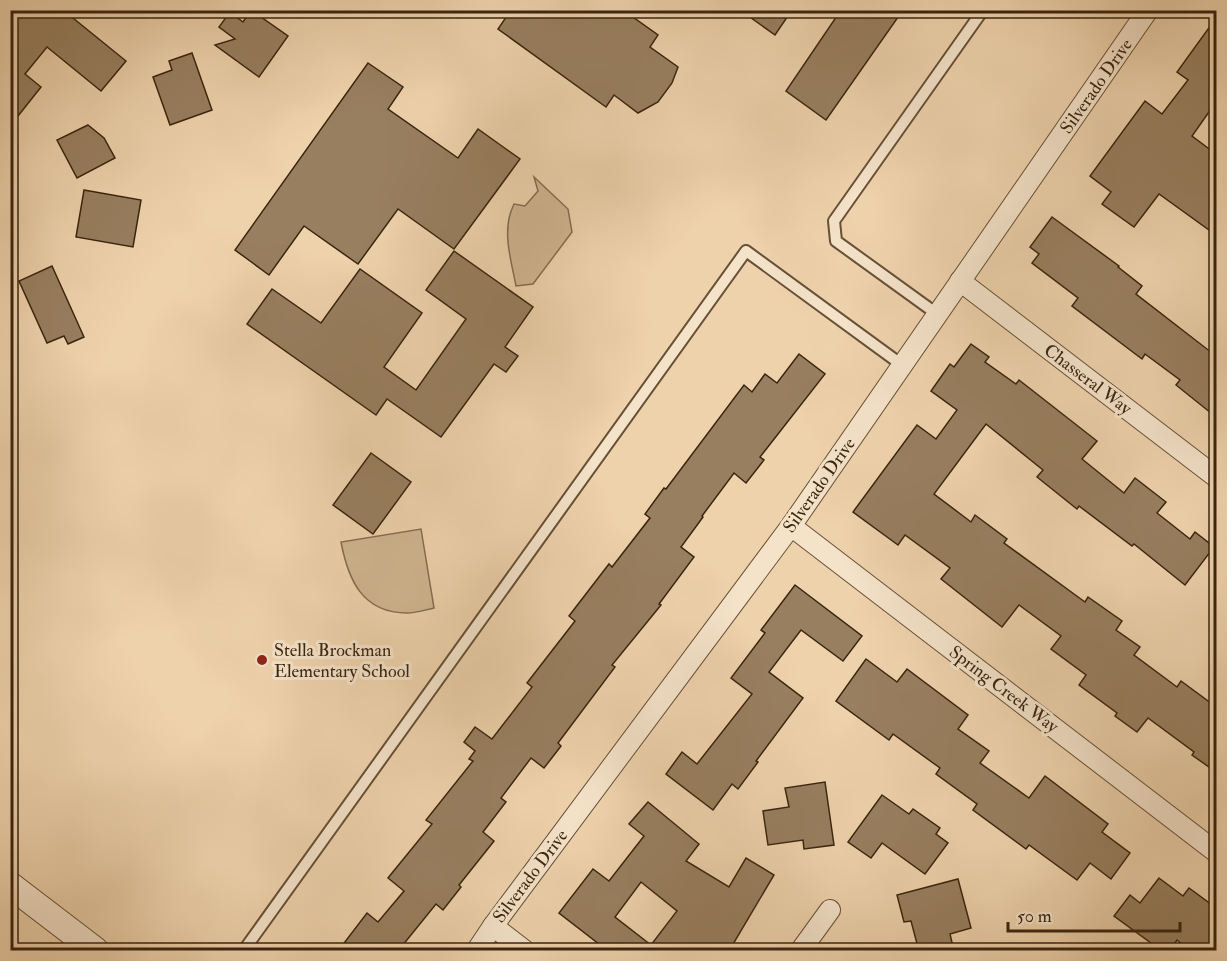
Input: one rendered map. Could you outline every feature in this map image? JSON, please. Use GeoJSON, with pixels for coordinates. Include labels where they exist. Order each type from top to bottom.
{"type":"FeatureCollection","features":[{"type":"Feature","properties":{"kind":"street","name":"Silverado Drive"},"geometry":{"type":"LineString","coordinates":[[477,951],[493,926],[791,526],[1148,10]]}},
{"type":"Feature","properties":{"kind":"street","name":"Chasseral Way"},"geometry":{"type":"LineString","coordinates":[[960,281],[1216,477]]}},
{"type":"Feature","properties":{"kind":"street","name":"Spring Creek Way"},"geometry":{"type":"LineString","coordinates":[[791,526],[1216,852]]}},
{"type":"Feature","properties":{"kind":"street"},"geometry":{"type":"LineString","coordinates":[[10,885],[94,951]]}},
{"type":"Feature","properties":{"kind":"street"},"geometry":{"type":"LineString","coordinates":[[801,951],[830,910]]}},
{"type":"Feature","properties":{"kind":"street"},"geometry":{"type":"LineString","coordinates":[[493,926],[524,951]]}},
{"type":"Feature","properties":{"kind":"lane"},"geometry":{"type":"LineString","coordinates":[[937,314],[836,241],[834,221],[983,10]]}},
{"type":"Feature","properties":{"kind":"lane"},"geometry":{"type":"LineString","coordinates":[[244,951],[746,251],[902,365]]}},
{"type":"Feature","properties":{"kind":"shaded area"},"geometry":{"type":"Polygon","coordinates":[[[534,177],[568,209],[572,232],[533,284],[516,286],[508,245],[508,224],[514,204],[525,206],[538,191],[534,177]]]}},
{"type":"Feature","properties":{"kind":"shaded area"},"geometry":{"type":"Polygon","coordinates":[[[421,529],[434,608],[407,613],[379,607],[368,600],[353,581],[341,542],[421,529]]]}},
{"type":"Feature","properties":{"kind":"building"},"geometry":{"type":"Polygon","coordinates":[[[10,10],[63,10],[126,61],[101,91],[47,47],[25,74],[41,87],[10,126],[10,10]]]}},
{"type":"Feature","properties":{"kind":"building"},"geometry":{"type":"Polygon","coordinates":[[[251,10],[288,36],[259,77],[215,45],[235,39],[219,27],[230,12],[243,22],[251,10]]]}},
{"type":"Feature","properties":{"kind":"building"},"geometry":{"type":"Polygon","coordinates":[[[511,10],[623,10],[658,35],[650,47],[678,67],[672,83],[658,102],[638,113],[614,95],[606,107],[498,29],[511,10]]]}},
{"type":"Feature","properties":{"kind":"building"},"geometry":{"type":"Polygon","coordinates":[[[740,10],[792,10],[775,35],[740,10]]]}},
{"type":"Feature","properties":{"kind":"building"},"geometry":{"type":"Polygon","coordinates":[[[841,10],[903,10],[826,120],[786,91],[841,10]]]}},
{"type":"Feature","properties":{"kind":"building"},"geometry":{"type":"Polygon","coordinates":[[[1216,18],[1216,102],[1192,136],[1216,154],[1216,235],[1159,194],[1134,227],[1102,204],[1111,192],[1090,176],[1145,101],[1162,114],[1188,80],[1177,72],[1216,18]]]}},
{"type":"Feature","properties":{"kind":"building"},"geometry":{"type":"Polygon","coordinates":[[[192,53],[212,110],[170,125],[153,77],[172,70],[169,61],[192,53]]]}},
{"type":"Feature","properties":{"kind":"building"},"geometry":{"type":"Polygon","coordinates":[[[368,63],[403,87],[388,109],[458,158],[478,129],[520,159],[454,249],[398,209],[358,264],[304,226],[269,275],[235,250],[368,63]]]}},
{"type":"Feature","properties":{"kind":"building"},"geometry":{"type":"Polygon","coordinates":[[[88,125],[104,138],[115,158],[77,178],[57,140],[88,125]]]}},
{"type":"Feature","properties":{"kind":"building"},"geometry":{"type":"Polygon","coordinates":[[[84,190],[141,200],[133,247],[76,237],[84,190]]]}},
{"type":"Feature","properties":{"kind":"building"},"geometry":{"type":"Polygon","coordinates":[[[1052,217],[1119,266],[1142,286],[1136,294],[1216,356],[1216,417],[1176,385],[1180,380],[1145,354],[1142,359],[1072,306],[1078,298],[1032,263],[1039,254],[1030,247],[1052,217]]]}},
{"type":"Feature","properties":{"kind":"building"},"geometry":{"type":"Polygon","coordinates":[[[454,251],[533,307],[505,347],[518,356],[506,372],[494,364],[441,437],[387,399],[376,415],[247,324],[272,289],[321,323],[360,269],[422,313],[384,367],[416,390],[466,319],[426,290],[454,251]]]}},
{"type":"Feature","properties":{"kind":"building"},"geometry":{"type":"Polygon","coordinates":[[[52,266],[84,337],[68,344],[64,336],[47,343],[19,281],[52,266]]]}},
{"type":"Feature","properties":{"kind":"building"},"geometry":{"type":"Polygon","coordinates":[[[971,344],[989,357],[985,362],[1016,384],[1019,380],[1097,441],[1082,459],[1124,493],[1135,478],[1166,502],[1157,513],[1190,539],[1195,532],[1214,547],[1185,585],[1134,544],[1132,546],[1079,506],[1077,509],[1037,477],[1043,470],[986,424],[934,494],[971,522],[975,515],[1007,539],[1004,543],[1085,602],[1088,597],[1122,621],[1116,630],[1140,647],[1134,655],[1177,687],[1181,681],[1216,707],[1216,772],[1192,755],[1194,752],[1148,718],[1137,732],[1115,716],[1117,713],[1079,685],[1086,675],[1051,649],[1061,636],[1019,605],[1002,627],[941,579],[950,568],[905,535],[898,545],[853,512],[917,425],[936,439],[957,410],[931,391],[950,364],[954,367],[971,344]]]}},
{"type":"Feature","properties":{"kind":"building"},"geometry":{"type":"Polygon","coordinates":[[[799,354],[825,374],[760,457],[764,460],[746,483],[734,473],[702,516],[681,547],[694,557],[659,604],[661,605],[612,665],[615,667],[558,743],[561,746],[544,768],[531,758],[501,798],[506,802],[483,832],[494,841],[459,885],[461,887],[443,910],[436,904],[398,951],[338,951],[367,913],[378,922],[404,891],[388,878],[432,824],[426,820],[473,761],[469,759],[475,751],[464,742],[475,727],[492,739],[532,687],[527,683],[575,621],[569,616],[609,564],[612,567],[650,518],[645,514],[744,385],[752,392],[765,374],[777,383],[799,354]]]}},
{"type":"Feature","properties":{"kind":"building"},"geometry":{"type":"Polygon","coordinates":[[[371,453],[411,482],[373,534],[333,505],[371,453]]]}},
{"type":"Feature","properties":{"kind":"building"},"geometry":{"type":"Polygon","coordinates":[[[795,585],[862,636],[843,661],[801,630],[769,672],[803,698],[738,789],[732,784],[713,810],[666,774],[682,752],[697,764],[752,694],[731,678],[765,633],[761,630],[795,585]]]}},
{"type":"Feature","properties":{"kind":"building"},"geometry":{"type":"Polygon","coordinates":[[[866,659],[897,682],[907,669],[968,715],[958,729],[989,751],[980,763],[1029,798],[1045,776],[1108,824],[1102,832],[1130,853],[1111,879],[1090,863],[1077,880],[1029,845],[1026,849],[973,810],[977,804],[936,774],[940,768],[893,734],[889,740],[836,701],[866,659]]]}},
{"type":"Feature","properties":{"kind":"building"},"geometry":{"type":"Polygon","coordinates":[[[825,782],[834,845],[804,849],[803,840],[768,845],[763,811],[789,807],[785,788],[825,782]]]}},
{"type":"Feature","properties":{"kind":"building"},"geometry":{"type":"Polygon","coordinates":[[[882,795],[909,814],[913,809],[940,828],[936,834],[948,843],[925,874],[882,843],[871,858],[848,842],[882,795]]]}},
{"type":"Feature","properties":{"kind":"building"},"geometry":{"type":"Polygon","coordinates":[[[648,802],[699,844],[686,861],[729,887],[746,858],[774,875],[729,951],[608,951],[559,913],[593,869],[609,881],[644,836],[629,824],[648,802]],[[641,882],[615,917],[651,945],[677,911],[641,882]]]}},
{"type":"Feature","properties":{"kind":"building"},"geometry":{"type":"Polygon","coordinates":[[[1159,878],[1183,896],[1189,888],[1216,908],[1216,951],[1190,951],[1177,940],[1169,951],[1162,951],[1114,916],[1130,895],[1140,903],[1159,878]]]}},
{"type":"Feature","properties":{"kind":"building"},"geometry":{"type":"Polygon","coordinates":[[[958,879],[971,928],[950,934],[953,947],[939,951],[919,951],[911,921],[904,922],[897,895],[958,879]]]}},
{"type":"Feature","properties":{"kind":"place","name":"Stella Brockman Elementary School"},"geometry":{"type":"Point","coordinates":[262,660]}}]}
